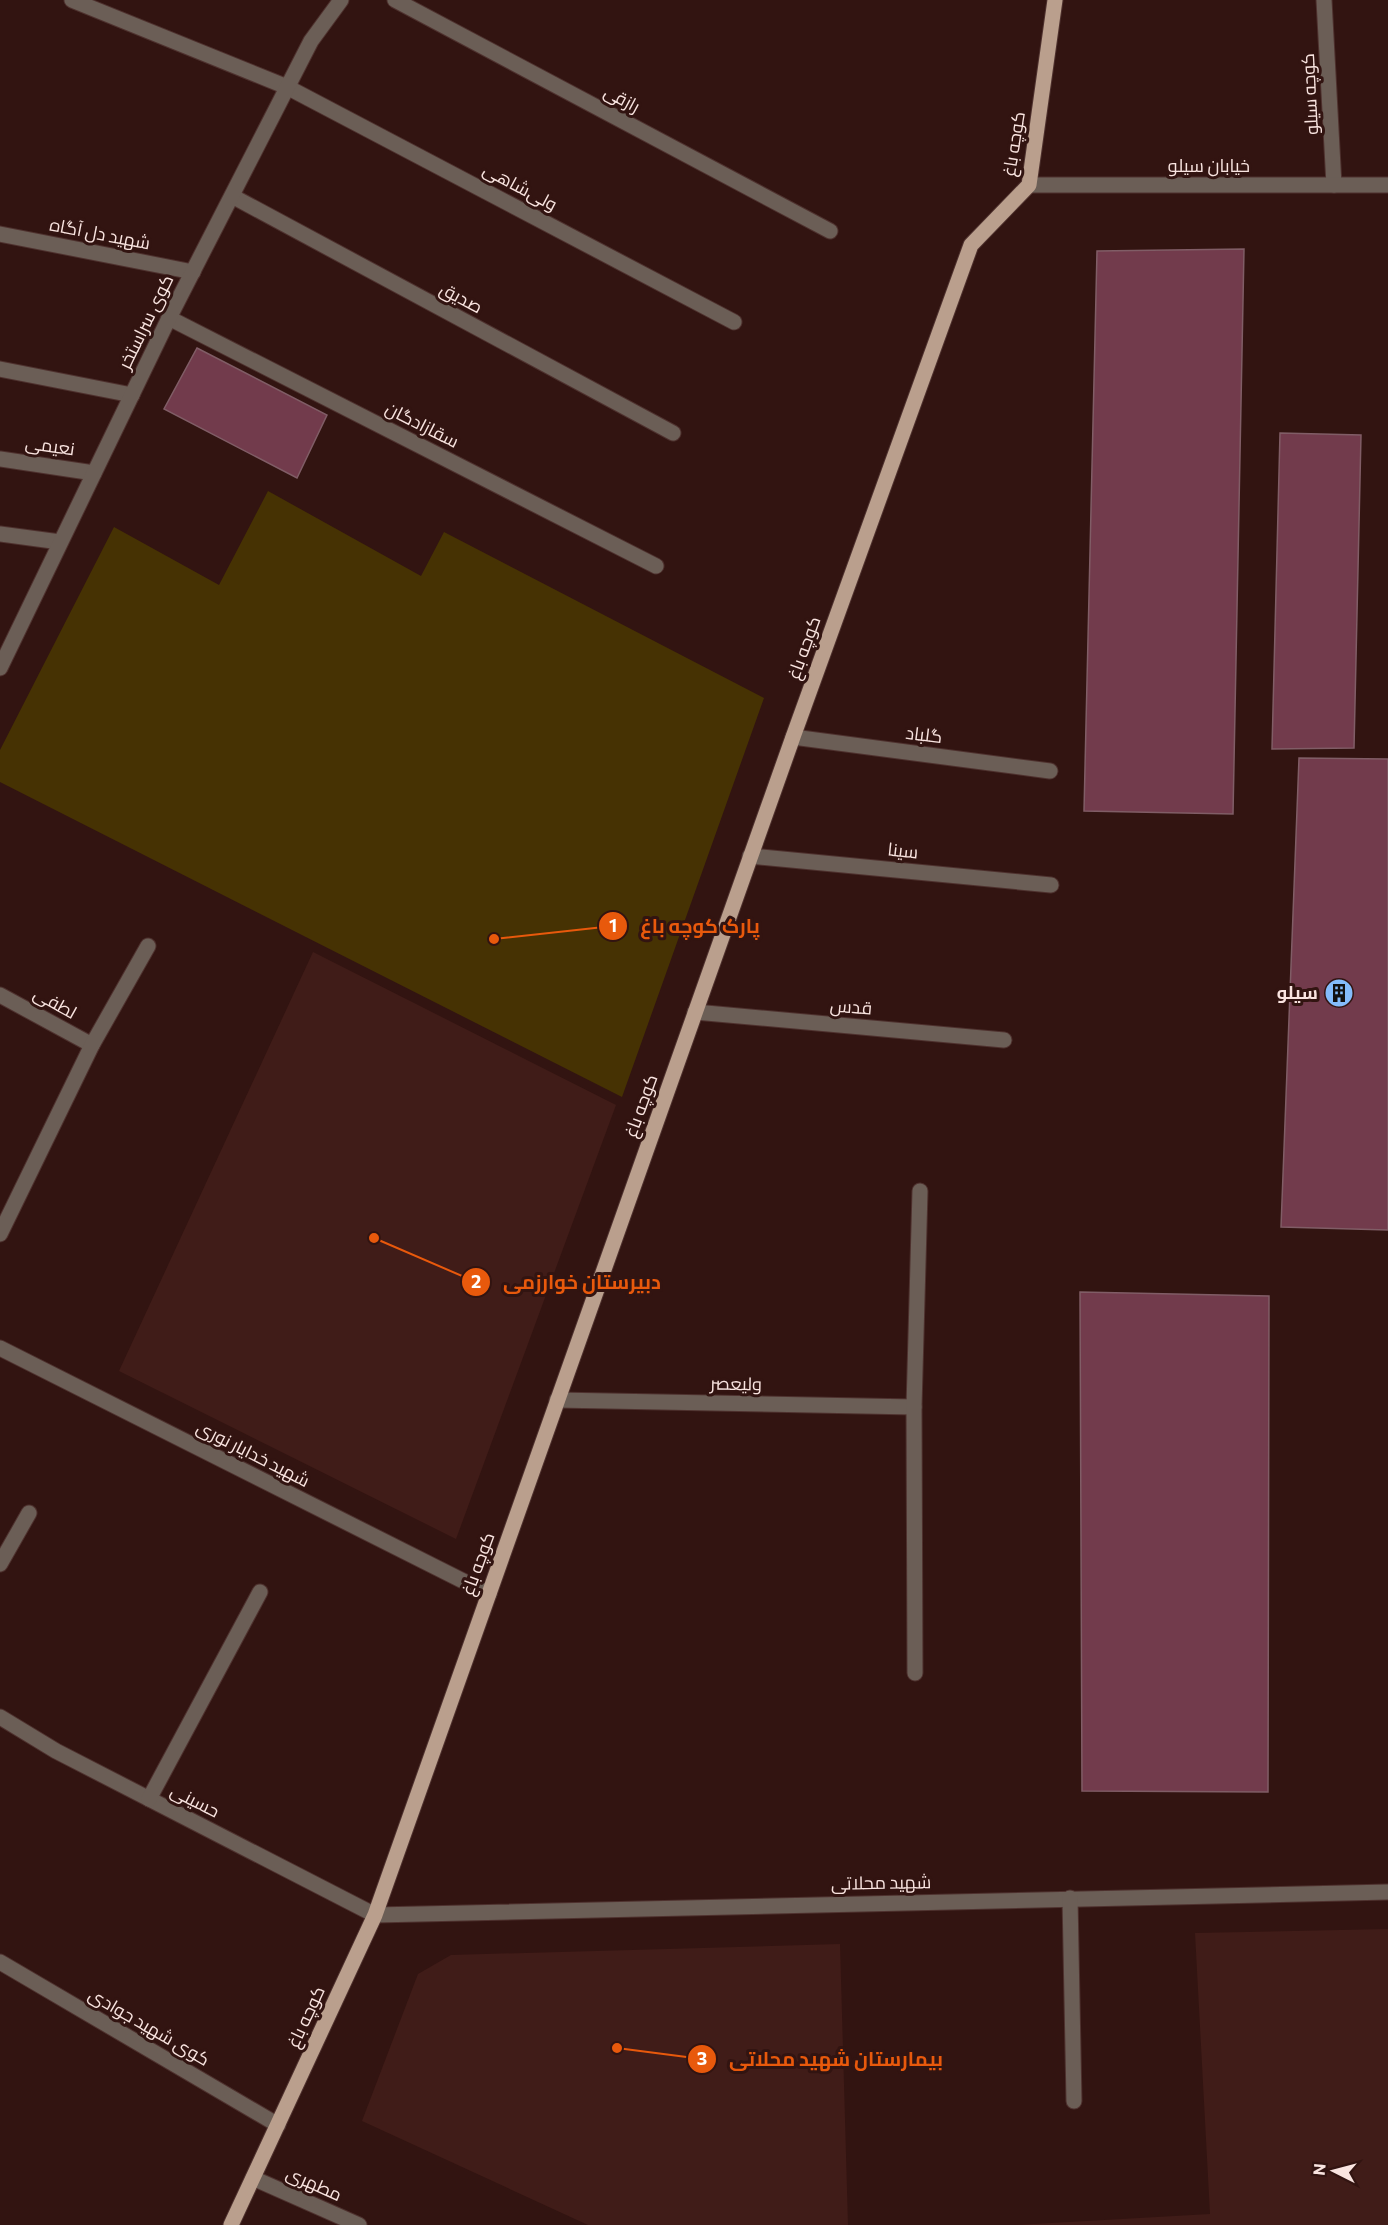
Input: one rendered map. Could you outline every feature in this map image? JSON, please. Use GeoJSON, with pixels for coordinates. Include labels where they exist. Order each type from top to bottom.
{"type":"FeatureCollection","features":[{"type":"Feature","properties":{"kind":"main road","name":"کوچه باغ"},"geometry":{"type":"LineString","coordinates":[[231,2225],[375,1915],[750,856],[971,245],[1029,185],[1055,0]]}},
{"type":"Feature","properties":{"kind":"street","name":"ولی‌شاهی"},"geometry":{"type":"LineString","coordinates":[[72,0],[287,87],[734,322]]}},
{"type":"Feature","properties":{"kind":"street","name":"کوی سراستخر"},"geometry":{"type":"LineString","coordinates":[[2,659],[169,318],[287,87],[311,41],[341,0]]}},
{"type":"Feature","properties":{"kind":"street","name":"رازقی"},"geometry":{"type":"LineString","coordinates":[[395,0],[830,231]]}},
{"type":"Feature","properties":{"kind":"street","name":"کوچه سیلو"},"geometry":{"type":"LineString","coordinates":[[1324,0],[1334,185]]}},
{"type":"Feature","properties":{"kind":"street","name":"خیابان سیلو"},"geometry":{"type":"LineString","coordinates":[[1029,185],[1388,185]]}},
{"type":"Feature","properties":{"kind":"street","name":"صدیق"},"geometry":{"type":"LineString","coordinates":[[232,196],[673,433]]}},
{"type":"Feature","properties":{"kind":"street","name":"شهید دل آگاه"},"geometry":{"type":"LineString","coordinates":[[0,234],[193,272]]}},
{"type":"Feature","properties":{"kind":"street","name":"سقازادگان"},"geometry":{"type":"LineString","coordinates":[[169,318],[656,566]]}},
{"type":"Feature","properties":{"kind":"street"},"geometry":{"type":"LineString","coordinates":[[0,369],[132,395]]}},
{"type":"Feature","properties":{"kind":"street","name":"نعیمی"},"geometry":{"type":"LineString","coordinates":[[0,459],[94,473]]}},
{"type":"Feature","properties":{"kind":"street"},"geometry":{"type":"LineString","coordinates":[[0,534],[60,542]]}},
{"type":"Feature","properties":{"kind":"street","name":"گلباد"},"geometry":{"type":"LineString","coordinates":[[793,737],[1050,771]]}},
{"type":"Feature","properties":{"kind":"street","name":"سینا"},"geometry":{"type":"LineString","coordinates":[[750,856],[1051,885]]}},
{"type":"Feature","properties":{"kind":"street"},"geometry":{"type":"LineString","coordinates":[[0,1234],[92,1045],[148,946]]}},
{"type":"Feature","properties":{"kind":"street","name":"لطفی"},"geometry":{"type":"LineString","coordinates":[[0,995],[92,1045]]}},
{"type":"Feature","properties":{"kind":"street","name":"قدس"},"geometry":{"type":"LineString","coordinates":[[695,1012],[1004,1040]]}},
{"type":"Feature","properties":{"kind":"street"},"geometry":{"type":"LineString","coordinates":[[915,1673],[914,1407],[920,1191]]}},
{"type":"Feature","properties":{"kind":"street","name":"شهید خدایار نوری"},"geometry":{"type":"LineString","coordinates":[[0,1348],[489,1594]]}},
{"type":"Feature","properties":{"kind":"street","name":"ولیعصر"},"geometry":{"type":"LineString","coordinates":[[557,1400],[914,1407]]}},
{"type":"Feature","properties":{"kind":"street"},"geometry":{"type":"LineString","coordinates":[[0,1564],[29,1513]]}},
{"type":"Feature","properties":{"kind":"street"},"geometry":{"type":"LineString","coordinates":[[149,1800],[260,1592]]}},
{"type":"Feature","properties":{"kind":"street","name":"حسینی"},"geometry":{"type":"LineString","coordinates":[[0,1717],[56,1751],[375,1915]]}},
{"type":"Feature","properties":{"kind":"street","name":"شهید محلاتی"},"geometry":{"type":"LineString","coordinates":[[375,1915],[1388,1892]]}},
{"type":"Feature","properties":{"kind":"street"},"geometry":{"type":"LineString","coordinates":[[1070,1898],[1074,2101]]}},
{"type":"Feature","properties":{"kind":"street","name":"کوی شهید جوادی"},"geometry":{"type":"LineString","coordinates":[[0,1962],[278,2125]]}},
{"type":"Feature","properties":{"kind":"street","name":"مطهری"},"geometry":{"type":"LineString","coordinates":[[253,2178],[359,2225]]}},
{"type":"Feature","properties":{"kind":"shaded area"},"geometry":{"type":"Polygon","coordinates":[[[268,491],[421,576],[444,532],[764,698],[622,1097],[0,782],[0,750],[114,527],[219,585],[268,491]]]}},
{"type":"Feature","properties":{"kind":"shaded area"},"geometry":{"type":"Polygon","coordinates":[[[313,952],[616,1105],[456,1539],[119,1371],[313,952]]]}},
{"type":"Feature","properties":{"kind":"shaded area"},"geometry":{"type":"Polygon","coordinates":[[[1388,1929],[1388,2225],[1015,2225],[1210,2214],[1195,1933],[1388,1929]]]}},
{"type":"Feature","properties":{"kind":"shaded area"},"geometry":{"type":"Polygon","coordinates":[[[840,1944],[848,2225],[588,2225],[362,2121],[418,1974],[451,1955],[840,1944]]]}},
{"type":"Feature","properties":{"kind":"building"},"geometry":{"type":"Polygon","coordinates":[[[1244,249],[1233,814],[1084,811],[1097,251],[1244,249]]]}},
{"type":"Feature","properties":{"kind":"building"},"geometry":{"type":"Polygon","coordinates":[[[197,348],[327,415],[297,478],[164,409],[197,348]]]}},
{"type":"Feature","properties":{"kind":"building"},"geometry":{"type":"Polygon","coordinates":[[[1280,433],[1361,435],[1354,748],[1272,749],[1280,433]]]}},
{"type":"Feature","properties":{"kind":"building","name":"سیلو"},"geometry":{"type":"Polygon","coordinates":[[[1299,758],[1388,759],[1388,1230],[1281,1227],[1299,758]]]}},
{"type":"Feature","properties":{"kind":"building"},"geometry":{"type":"Polygon","coordinates":[[[1080,1292],[1269,1296],[1268,1792],[1082,1791],[1080,1292]]]}},
{"type":"Feature","properties":{"kind":"place","name":"پارک کوچه باغ"},"geometry":{"type":"Point","coordinates":[494,939]}},
{"type":"Feature","properties":{"kind":"place","name":"سیلو"},"geometry":{"type":"Point","coordinates":[1339,993]}},
{"type":"Feature","properties":{"kind":"place","name":"دبیرستان خوارزمی"},"geometry":{"type":"Point","coordinates":[374,1238]}},
{"type":"Feature","properties":{"kind":"place","name":"بیمارستان شهید محلاتی"},"geometry":{"type":"Point","coordinates":[617,2048]}}]}
